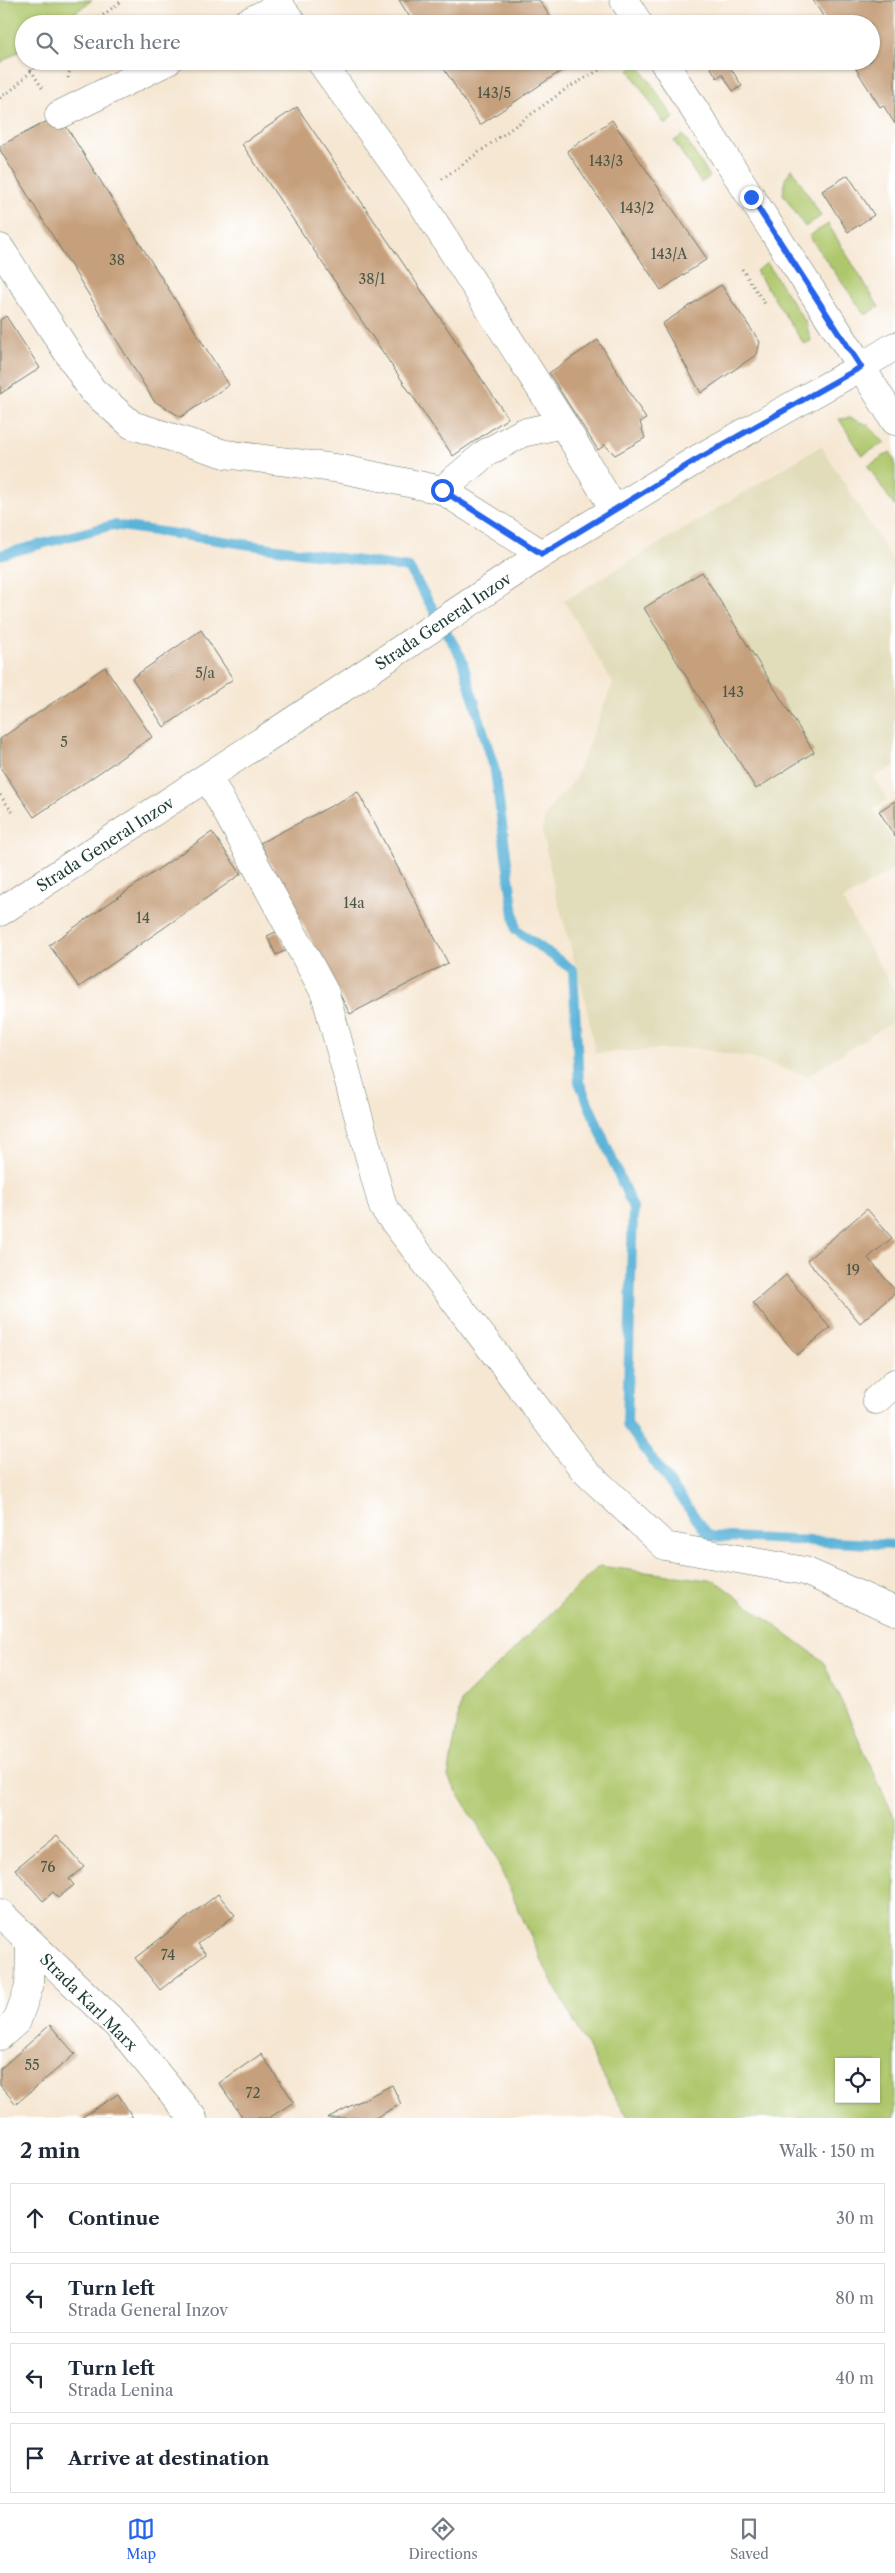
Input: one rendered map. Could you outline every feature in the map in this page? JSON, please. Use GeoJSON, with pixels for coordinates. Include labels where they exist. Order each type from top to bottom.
{"type":"FeatureCollection","features":[{"type":"Feature","properties":{"kind":"main road"},"geometry":{"type":"LineString","coordinates":[[624,0],[633,15]]}},
{"type":"Feature","properties":{"kind":"main road"},"geometry":{"type":"LineString","coordinates":[[262,15],[280,6],[286,15]]}},
{"type":"Feature","properties":{"kind":"main road"},"geometry":{"type":"LineString","coordinates":[[59,115],[150,70]]}},
{"type":"Feature","properties":{"kind":"main road"},"geometry":{"type":"LineString","coordinates":[[326,70],[418,197],[563,424],[614,510]]}},
{"type":"Feature","properties":{"kind":"main road"},"geometry":{"type":"LineString","coordinates":[[669,70],[895,421]]}},
{"type":"Feature","properties":{"kind":"main road"},"geometry":{"type":"LineString","coordinates":[[0,248],[8,280],[92,390],[132,425],[225,454],[342,469],[442,490],[542,554]]}},
{"type":"Feature","properties":{"kind":"main road","name":"Strada General Inzov"},"geometry":{"type":"LineString","coordinates":[[0,912],[337,692],[542,554],[895,346]]}},
{"type":"Feature","properties":{"kind":"main road"},"geometry":{"type":"LineString","coordinates":[[442,490],[486,452],[522,433],[563,424]]}},
{"type":"Feature","properties":{"kind":"main road"},"geometry":{"type":"LineString","coordinates":[[208,777],[325,993],[383,1207],[584,1470],[665,1546],[805,1571],[895,1611]]}},
{"type":"Feature","properties":{"kind":"main road","name":"Strada Karl Marx"},"geometry":{"type":"LineString","coordinates":[[0,1913],[117,2025],[193,2118]]}},
{"type":"Feature","properties":{"kind":"main road"},"geometry":{"type":"LineString","coordinates":[[0,2036],[17,2021],[29,1987],[30,1942]]}},
{"type":"Feature","properties":{"kind":"path"},"geometry":{"type":"LineString","coordinates":[[103,15],[123,0]]}},
{"type":"Feature","properties":{"kind":"path"},"geometry":{"type":"LineString","coordinates":[[0,98],[14,88],[32,70]]}},
{"type":"Feature","properties":{"kind":"path"},"geometry":{"type":"LineString","coordinates":[[418,197],[566,89],[599,70]]}},
{"type":"Feature","properties":{"kind":"path"},"geometry":{"type":"LineString","coordinates":[[742,268],[765,304]]}},
{"type":"Feature","properties":{"kind":"path"},"geometry":{"type":"LineString","coordinates":[[0,795],[14,814]]}},
{"type":"Feature","properties":{"kind":"shaded area"},"geometry":{"type":"Polygon","coordinates":[[[821,446],[895,564],[895,766],[874,777],[887,800],[873,809],[895,845],[895,868],[842,900],[895,992],[895,1020],[807,1076],[747,1057],[693,1048],[595,1053],[586,1003],[554,887],[542,831],[545,817],[555,801],[574,781],[613,683],[564,601],[821,446]]]}},
{"type":"Feature","properties":{"kind":"green space"},"geometry":{"type":"Polygon","coordinates":[[[0,0],[92,0],[72,15],[15,15],[15,54],[0,63],[0,0]]]}},
{"type":"Feature","properties":{"kind":"green space"},"geometry":{"type":"Polygon","coordinates":[[[629,70],[642,70],[674,118],[665,125],[629,70]]]}},
{"type":"Feature","properties":{"kind":"green space"},"geometry":{"type":"Polygon","coordinates":[[[683,135],[710,177],[701,183],[674,141],[683,135]]]}},
{"type":"Feature","properties":{"kind":"green space"},"geometry":{"type":"Polygon","coordinates":[[[792,168],[821,216],[805,227],[783,194],[785,179],[792,168]]]}},
{"type":"Feature","properties":{"kind":"green space"},"geometry":{"type":"Polygon","coordinates":[[[828,224],[879,307],[865,315],[809,236],[828,224]]]}},
{"type":"Feature","properties":{"kind":"green space"},"geometry":{"type":"Polygon","coordinates":[[[767,263],[806,323],[811,341],[804,344],[756,271],[767,263]]]}},
{"type":"Feature","properties":{"kind":"green space"},"geometry":{"type":"Polygon","coordinates":[[[850,418],[868,425],[885,443],[862,455],[839,419],[850,418]]]}},
{"type":"Feature","properties":{"kind":"green space"},"geometry":{"type":"Polygon","coordinates":[[[890,452],[895,460],[895,507],[868,466],[890,452]]]}},
{"type":"Feature","properties":{"kind":"green space"},"geometry":{"type":"Polygon","coordinates":[[[599,1566],[715,1581],[823,1661],[895,1819],[895,2118],[629,2118],[614,2096],[547,1972],[490,1846],[448,1777],[461,1701],[599,1566]]]}},
{"type":"Feature","properties":{"kind":"building"},"geometry":{"type":"Polygon","coordinates":[[[399,0],[539,0],[549,15],[408,15],[399,0]]]}},
{"type":"Feature","properties":{"kind":"building"},"geometry":{"type":"Polygon","coordinates":[[[813,0],[895,0],[895,124],[883,105],[880,107],[857,70],[880,70],[880,15],[822,15],[813,0]]]}},
{"type":"Feature","properties":{"kind":"building"},"geometry":{"type":"Polygon","coordinates":[[[445,70],[562,70],[480,125],[445,70]]]}},
{"type":"Feature","properties":{"kind":"building"},"geometry":{"type":"Polygon","coordinates":[[[712,70],[732,70],[742,86],[733,91],[722,74],[717,78],[712,70]]]}},
{"type":"Feature","properties":{"kind":"building"},"geometry":{"type":"Polygon","coordinates":[[[297,107],[508,418],[453,456],[242,144],[297,107]]]}},
{"type":"Feature","properties":{"kind":"building"},"geometry":{"type":"Polygon","coordinates":[[[59,115],[229,385],[181,417],[154,401],[0,150],[0,146],[59,115]]]}},
{"type":"Feature","properties":{"kind":"building"},"geometry":{"type":"Polygon","coordinates":[[[612,120],[707,259],[661,290],[567,151],[612,120]]]}},
{"type":"Feature","properties":{"kind":"building"},"geometry":{"type":"Polygon","coordinates":[[[848,175],[874,215],[848,232],[822,191],[848,175]]]}},
{"type":"Feature","properties":{"kind":"building"},"geometry":{"type":"Polygon","coordinates":[[[721,285],[760,342],[757,354],[701,393],[662,324],[721,285]]]}},
{"type":"Feature","properties":{"kind":"building"},"geometry":{"type":"Polygon","coordinates":[[[6,316],[40,368],[0,394],[0,320],[6,316]]]}},
{"type":"Feature","properties":{"kind":"building"},"geometry":{"type":"Polygon","coordinates":[[[598,340],[646,419],[640,422],[645,438],[615,455],[605,445],[598,450],[549,373],[598,340]]]}},
{"type":"Feature","properties":{"kind":"building"},"geometry":{"type":"Polygon","coordinates":[[[702,572],[814,752],[756,789],[644,608],[702,572]]]}},
{"type":"Feature","properties":{"kind":"building"},"geometry":{"type":"Polygon","coordinates":[[[201,630],[233,679],[164,727],[132,678],[201,630]]]}},
{"type":"Feature","properties":{"kind":"building"},"geometry":{"type":"Polygon","coordinates":[[[105,667],[152,737],[34,817],[0,767],[0,739],[105,667]]]}},
{"type":"Feature","properties":{"kind":"building"},"geometry":{"type":"Polygon","coordinates":[[[358,792],[448,963],[350,1014],[260,843],[358,792]]]}},
{"type":"Feature","properties":{"kind":"building"},"geometry":{"type":"Polygon","coordinates":[[[895,801],[895,837],[879,811],[895,801]]]}},
{"type":"Feature","properties":{"kind":"building"},"geometry":{"type":"Polygon","coordinates":[[[212,832],[241,874],[79,987],[49,945],[212,832]]]}},
{"type":"Feature","properties":{"kind":"building"},"geometry":{"type":"Polygon","coordinates":[[[278,931],[287,950],[276,955],[267,936],[278,931]]]}},
{"type":"Feature","properties":{"kind":"building"},"geometry":{"type":"Polygon","coordinates":[[[867,1209],[892,1238],[868,1258],[895,1290],[895,1293],[860,1323],[807,1260],[867,1209]]]}},
{"type":"Feature","properties":{"kind":"building"},"geometry":{"type":"Polygon","coordinates":[[[786,1275],[830,1328],[797,1355],[753,1303],[786,1275]]]}},
{"type":"Feature","properties":{"kind":"building"},"geometry":{"type":"Polygon","coordinates":[[[57,1835],[84,1867],[69,1879],[74,1885],[58,1898],[53,1892],[43,1901],[15,1869],[57,1835]]]}},
{"type":"Feature","properties":{"kind":"building"},"geometry":{"type":"Polygon","coordinates":[[[218,1894],[235,1915],[198,1944],[206,1954],[160,1990],[135,1958],[218,1894]]]}},
{"type":"Feature","properties":{"kind":"building"},"geometry":{"type":"Polygon","coordinates":[[[50,2025],[75,2054],[16,2104],[0,2085],[0,2069],[50,2025]]]}},
{"type":"Feature","properties":{"kind":"building"},"geometry":{"type":"Polygon","coordinates":[[[261,2054],[294,2102],[269,2118],[243,2118],[219,2083],[261,2054]]]}},
{"type":"Feature","properties":{"kind":"building"},"geometry":{"type":"Polygon","coordinates":[[[392,2085],[401,2104],[375,2118],[327,2118],[392,2085]]]}},
{"type":"Feature","properties":{"kind":"building"},"geometry":{"type":"Polygon","coordinates":[[[118,2094],[133,2118],[81,2118],[118,2094]]]}},
{"type":"Feature","properties":{"kind":"waterway"},"geometry":{"type":"LineString","coordinates":[[0,555],[113,525],[409,568],[461,657],[495,771],[516,930],[573,970],[579,1082],[633,1208],[627,1425],[709,1536],[895,1545]]}},
{"type":"Feature","properties":{"kind":"route"},"geometry":{"type":"LineString","coordinates":[[442,490],[542,554],[696,460],[861,367],[751,197]]}}]}
